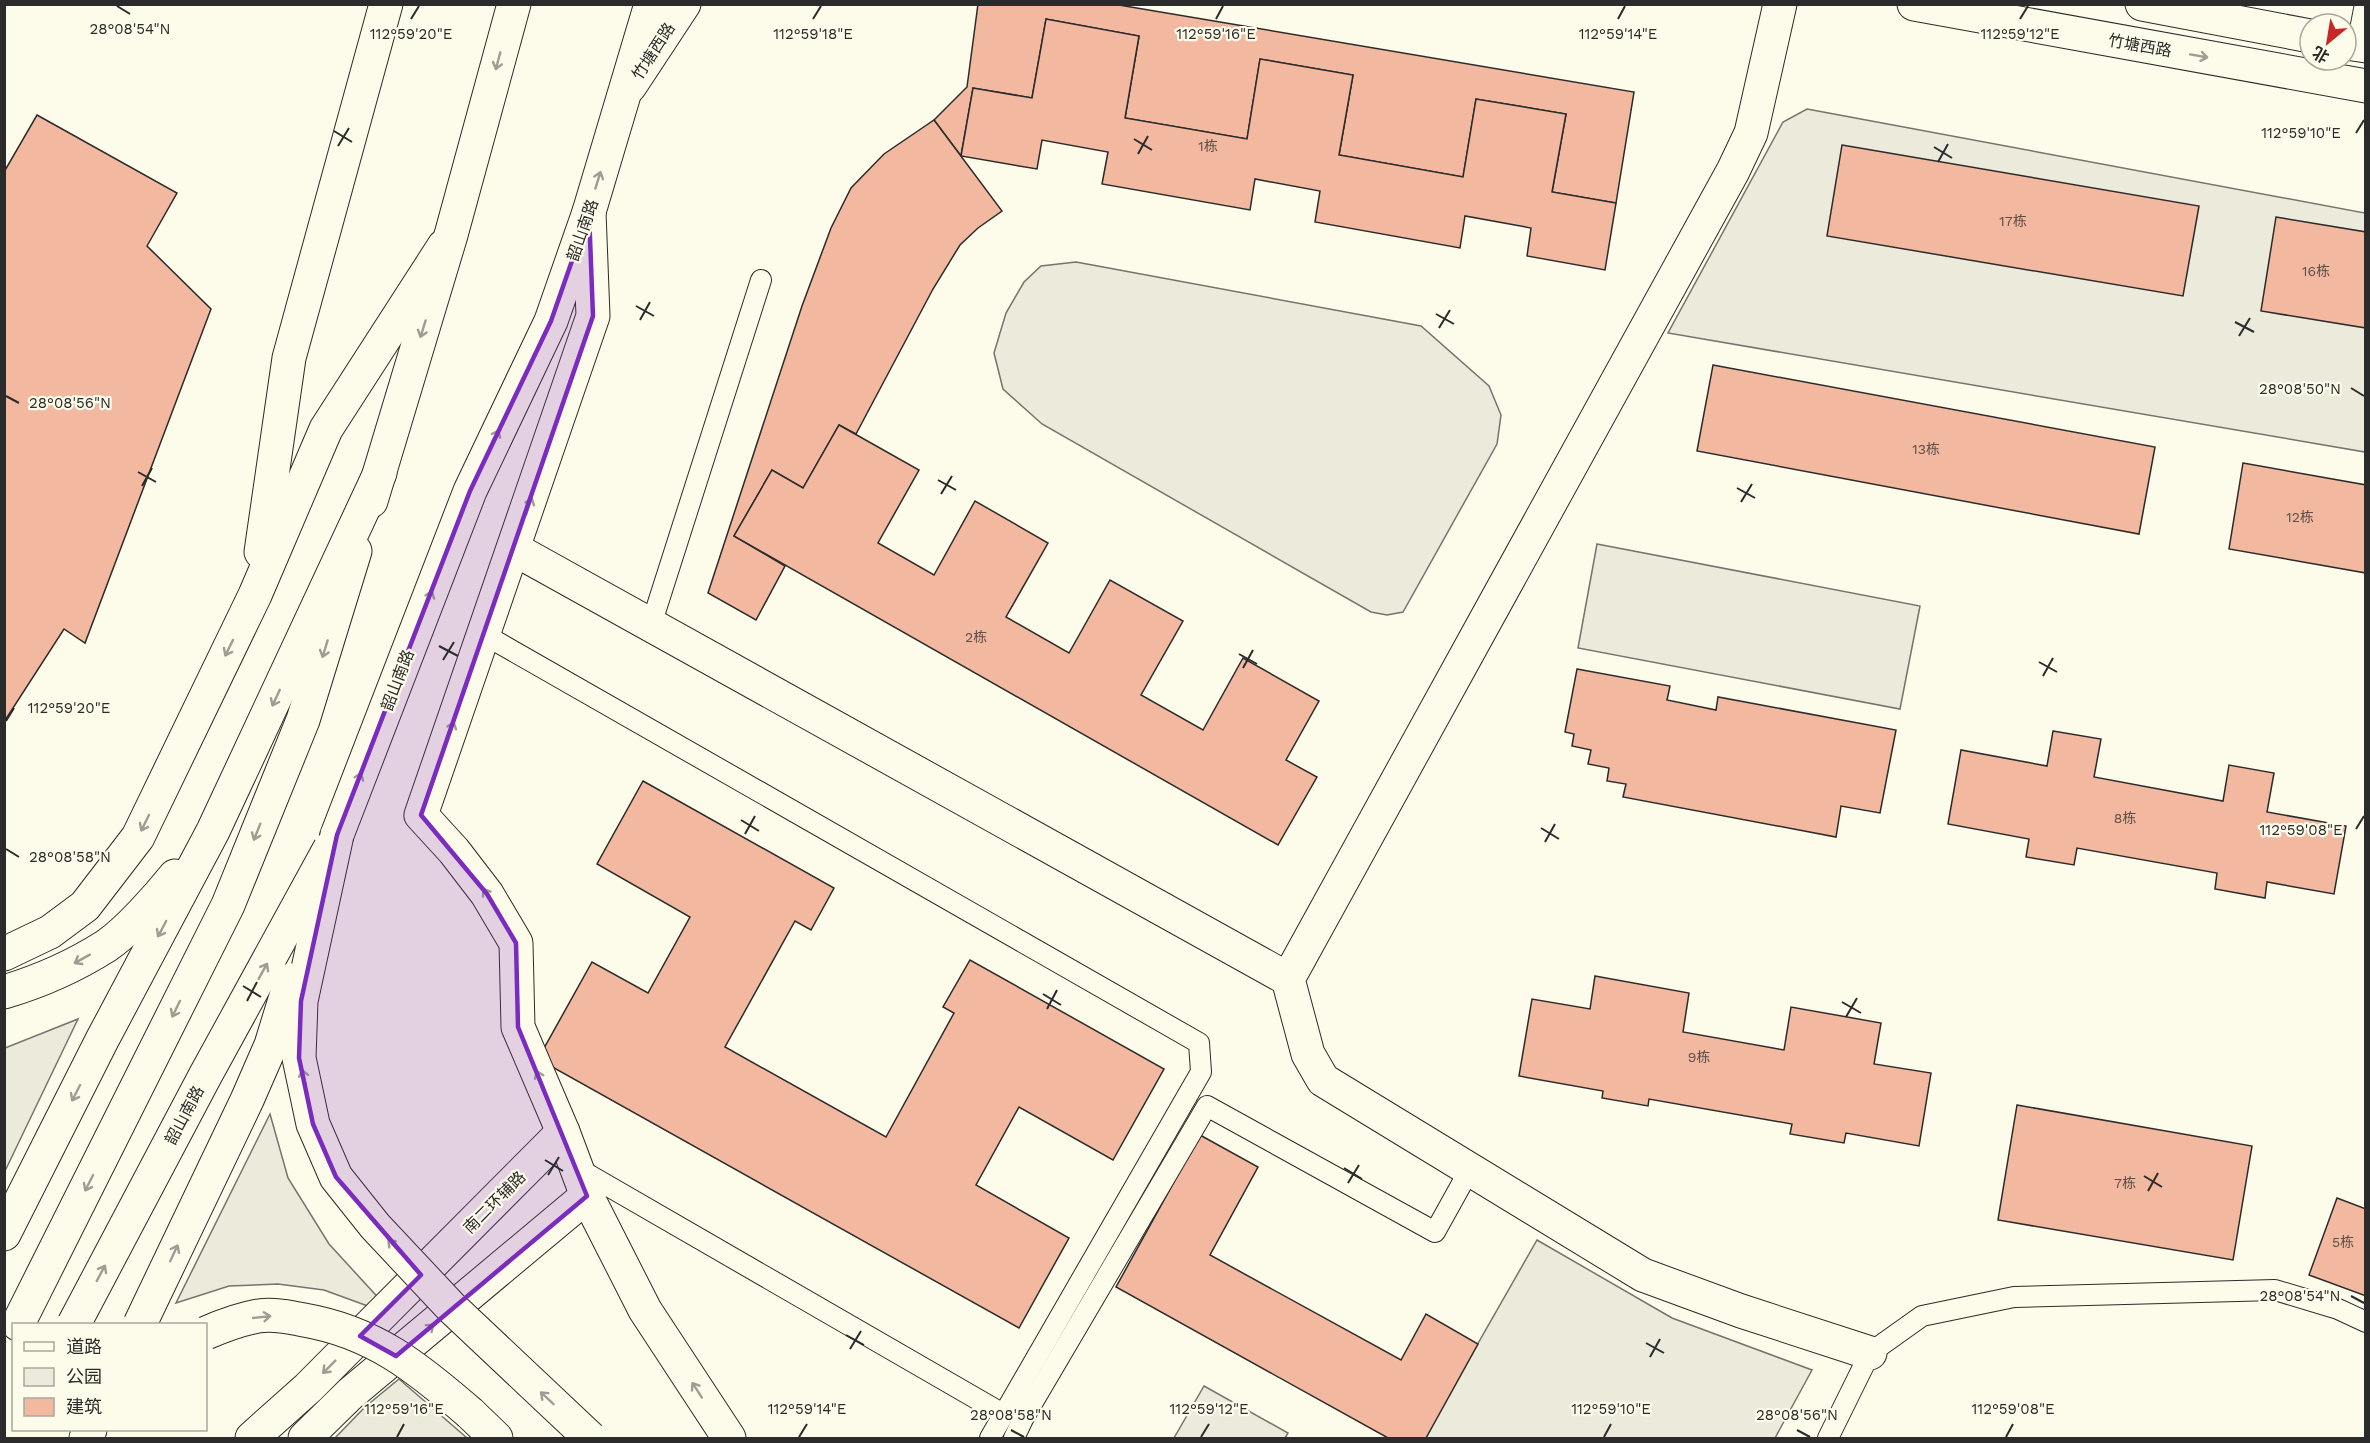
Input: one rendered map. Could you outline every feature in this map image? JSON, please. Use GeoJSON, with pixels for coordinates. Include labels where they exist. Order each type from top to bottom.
{"type":"FeatureCollection","features":[{"type":"Feature","properties":{"kind":"main road"},"geometry":{"type":"LineString","coordinates":[[255,595],[289,358],[386,4]]}},
{"type":"Feature","properties":{"kind":"main road"},"geometry":{"type":"LineString","coordinates":[[18,1323],[228,904],[303,720],[451,235],[514,4]]}},
{"type":"Feature","properties":{"kind":"main road","name":"韶山南路"},"geometry":{"type":"LineString","coordinates":[[75,1323],[337,835],[470,491],[550,321],[589,212],[651,4]]}},
{"type":"Feature","properties":{"kind":"main road","name":"竹塘西路"},"geometry":{"type":"LineString","coordinates":[[623,98],[684,4]]}},
{"type":"Feature","properties":{"kind":"main road"},"geometry":{"type":"LineString","coordinates":[[1780,4],[1751,133],[1733,171],[1288,979],[1308,1054],[1323,1080],[1643,1275],[1741,1311],[1870,1353]]}},
{"type":"Feature","properties":{"kind":"main road","name":"竹塘西路"},"geometry":{"type":"LineString","coordinates":[[1914,4],[2366,86]]}},
{"type":"Feature","properties":{"kind":"main road"},"geometry":{"type":"LineString","coordinates":[[2142,4],[2298,34]]}},
{"type":"Feature","properties":{"kind":"main road"},"geometry":{"type":"LineString","coordinates":[[589,212],[593,316],[485,635],[421,815],[454,851],[487,894],[516,942],[518,1027],[563,1132],[581,1181],[645,1310],[729,1438]]}},
{"type":"Feature","properties":{"kind":"main road"},"geometry":{"type":"LineString","coordinates":[[4,954],[50,932],[85,906],[138,837],[255,595],[326,429],[451,235]]}},
{"type":"Feature","properties":{"kind":"main road"},"geometry":{"type":"LineString","coordinates":[[4,1234],[102,1040],[213,831],[380,473]]}},
{"type":"Feature","properties":{"kind":"main road"},"geometry":{"type":"LineString","coordinates":[[514,549],[1288,979]]}},
{"type":"Feature","properties":{"kind":"main road"},"geometry":{"type":"LineString","coordinates":[[4,992],[46,979],[108,945],[157,899],[213,831]]}},
{"type":"Feature","properties":{"kind":"main road"},"geometry":{"type":"LineString","coordinates":[[140,1323],[247,1100],[270,1045],[337,835]]}},
{"type":"Feature","properties":{"kind":"main road"},"geometry":{"type":"LineString","coordinates":[[337,835],[301,1001],[299,1058],[313,1124],[336,1177],[375,1226],[451,1307],[590,1438]]}},
{"type":"Feature","properties":{"kind":"main road","name":"南二环辅路"},"geometry":{"type":"LineString","coordinates":[[252,1438],[308,1388],[563,1132]]}},
{"type":"Feature","properties":{"kind":"main road"},"geometry":{"type":"LineString","coordinates":[[305,1438],[581,1181]]}},
{"type":"Feature","properties":{"kind":"main road"},"geometry":{"type":"LineString","coordinates":[[207,1332],[258,1316],[283,1316],[324,1323],[370,1340],[422,1372],[496,1438]]}},
{"type":"Feature","properties":{"kind":"main road"},"geometry":{"type":"LineString","coordinates":[[21,1431],[35,1438]]}},
{"type":"Feature","properties":{"kind":"lane"},"geometry":{"type":"LineString","coordinates":[[2358,35],[2365,4]]}},
{"type":"Feature","properties":{"kind":"lane"},"geometry":{"type":"LineString","coordinates":[[651,625],[761,280]]}},
{"type":"Feature","properties":{"kind":"lane"},"geometry":{"type":"LineString","coordinates":[[485,635],[1199,1043],[1201,1072],[990,1438]]}},
{"type":"Feature","properties":{"kind":"lane"},"geometry":{"type":"LineString","coordinates":[[1014,1438],[1207,1106],[1436,1232],[1470,1169]]}},
{"type":"Feature","properties":{"kind":"lane"},"geometry":{"type":"LineString","coordinates":[[581,1181],[1004,1414]]}},
{"type":"Feature","properties":{"kind":"lane"},"geometry":{"type":"LineString","coordinates":[[1828,1438],[1870,1353],[1922,1316],[2014,1297],[2275,1290],[2338,1308],[2366,1322]]}},
{"type":"Feature","properties":{"kind":"highlighted area"},"geometry":{"type":"Polygon","coordinates":[[[589,212],[593,316],[421,815],[487,894],[516,943],[518,1027],[587,1196],[396,1356],[360,1336],[421,1275],[336,1177],[313,1124],[299,1058],[301,1001],[337,835],[470,491],[551,321],[589,212]]]}},
{"type":"Feature","properties":{"kind":"green space"},"geometry":{"type":"Polygon","coordinates":[[[1807,109],[2365,213],[2365,452],[1668,333],[1783,122],[1807,109]]]}},
{"type":"Feature","properties":{"kind":"green space"},"geometry":{"type":"Polygon","coordinates":[[[1076,262],[1421,326],[1489,386],[1501,415],[1497,444],[1403,612],[1387,615],[1371,612],[1042,424],[1003,389],[994,353],[1006,313],[1024,282],[1041,266],[1076,262]]]}},
{"type":"Feature","properties":{"kind":"green space"},"geometry":{"type":"Polygon","coordinates":[[[1597,544],[1920,606],[1900,709],[1578,648],[1597,544]]]}},
{"type":"Feature","properties":{"kind":"green space"},"geometry":{"type":"Polygon","coordinates":[[[78,1019],[5,1171],[5,1048],[78,1019]]]}},
{"type":"Feature","properties":{"kind":"green space"},"geometry":{"type":"Polygon","coordinates":[[[270,1114],[288,1178],[329,1244],[395,1316],[324,1290],[278,1284],[229,1286],[176,1303],[270,1114]]]}},
{"type":"Feature","properties":{"kind":"green space"},"geometry":{"type":"Polygon","coordinates":[[[1537,1240],[1672,1318],[1812,1370],[1775,1438],[1424,1438],[1537,1240]]]}},
{"type":"Feature","properties":{"kind":"green space"},"geometry":{"type":"Polygon","coordinates":[[[399,1379],[467,1438],[335,1438],[365,1407],[399,1379]]]}},
{"type":"Feature","properties":{"kind":"green space"},"geometry":{"type":"Polygon","coordinates":[[[1204,1386],[1288,1433],[1285,1438],[1174,1438],[1204,1386]]]}},
{"type":"Feature","properties":{"kind":"building"},"geometry":{"type":"Polygon","coordinates":[[[978,4],[1113,4],[1634,92],[1616,203],[1552,192],[1566,114],[1476,99],[1463,177],[1339,155],[1353,75],[1260,59],[1247,139],[1125,118],[1139,36],[1046,19],[1032,98],[973,88],[961,156],[934,120],[967,87],[978,4]]]}},
{"type":"Feature","properties":{"kind":"building"},"geometry":{"type":"Polygon","coordinates":[[[1046,19],[1139,36],[1125,118],[1247,139],[1260,59],[1353,75],[1339,155],[1463,177],[1476,99],[1566,114],[1552,192],[1616,203],[1605,270],[1527,256],[1531,228],[1465,216],[1460,248],[1315,222],[1320,191],[1255,179],[1250,210],[1102,184],[1108,152],[1042,140],[1037,169],[961,156],[973,88],[1032,98],[1046,19]]]}},
{"type":"Feature","properties":{"kind":"building"},"geometry":{"type":"Polygon","coordinates":[[[37,115],[177,193],[147,246],[211,309],[85,643],[64,629],[4,722],[4,172],[37,115]]]}},
{"type":"Feature","properties":{"kind":"building"},"geometry":{"type":"Polygon","coordinates":[[[934,120],[1002,211],[978,228],[960,245],[933,289],[856,434],[839,425],[803,488],[772,470],[734,536],[785,566],[756,620],[708,593],[802,306],[831,228],[851,188],[884,154],[934,120]]]}},
{"type":"Feature","properties":{"kind":"building"},"geometry":{"type":"Polygon","coordinates":[[[1842,145],[2199,206],[2183,296],[1827,236],[1842,145]]]}},
{"type":"Feature","properties":{"kind":"building"},"geometry":{"type":"Polygon","coordinates":[[[2276,217],[2366,232],[2366,328],[2261,311],[2276,217]]]}},
{"type":"Feature","properties":{"kind":"building"},"geometry":{"type":"Polygon","coordinates":[[[1713,365],[2155,447],[2139,534],[1697,451],[1713,365]]]}},
{"type":"Feature","properties":{"kind":"building"},"geometry":{"type":"Polygon","coordinates":[[[839,425],[919,470],[878,543],[934,575],[975,501],[1048,543],[1006,617],[1069,653],[1110,580],[1183,621],[1141,695],[1203,730],[1243,658],[1319,701],[1286,760],[1317,777],[1278,845],[734,536],[772,470],[803,488],[839,425]]]}},
{"type":"Feature","properties":{"kind":"building"},"geometry":{"type":"Polygon","coordinates":[[[2243,463],[2366,485],[2366,573],[2229,549],[2243,463]]]}},
{"type":"Feature","properties":{"kind":"building"},"geometry":{"type":"Polygon","coordinates":[[[1577,669],[1670,686],[1667,700],[1716,710],[1718,697],[1896,730],[1880,813],[1841,806],[1836,837],[1623,797],[1626,784],[1607,781],[1609,768],[1588,764],[1591,750],[1572,746],[1574,734],[1565,732],[1577,669]]]}},
{"type":"Feature","properties":{"kind":"building"},"geometry":{"type":"Polygon","coordinates":[[[2053,731],[2101,739],[2094,777],[2223,801],[2229,765],[2274,773],[2267,812],[2346,826],[2334,894],[2267,882],[2265,898],[2215,889],[2217,873],[2077,848],[2074,865],[2026,857],[2029,839],[1948,824],[1961,750],[2047,766],[2053,731]]]}},
{"type":"Feature","properties":{"kind":"building"},"geometry":{"type":"Polygon","coordinates":[[[643,781],[834,888],[811,930],[795,921],[725,1047],[886,1137],[954,1013],[943,1007],[970,960],[1164,1069],[1113,1160],[1019,1107],[976,1185],[1069,1238],[1019,1328],[538,1059],[592,962],[648,993],[690,917],[597,864],[643,781]]]}},
{"type":"Feature","properties":{"kind":"building"},"geometry":{"type":"Polygon","coordinates":[[[1595,976],[1689,993],[1683,1032],[1784,1050],[1791,1007],[1881,1023],[1874,1064],[1931,1073],[1919,1146],[1846,1133],[1844,1143],[1790,1134],[1792,1124],[1649,1099],[1648,1106],[1602,1098],[1603,1091],[1519,1076],[1532,999],[1590,1009],[1595,976]]]}},
{"type":"Feature","properties":{"kind":"building"},"geometry":{"type":"Polygon","coordinates":[[[2017,1105],[2252,1146],[2233,1260],[1998,1220],[2017,1105]]]}},
{"type":"Feature","properties":{"kind":"building"},"geometry":{"type":"Polygon","coordinates":[[[1200,1135],[1258,1167],[1210,1255],[1401,1360],[1426,1314],[1478,1344],[1426,1438],[1388,1438],[1116,1287],[1200,1135]]]}},
{"type":"Feature","properties":{"kind":"building"},"geometry":{"type":"Polygon","coordinates":[[[2337,1198],[2366,1209],[2366,1296],[2309,1275],[2337,1198]]]}}]}
